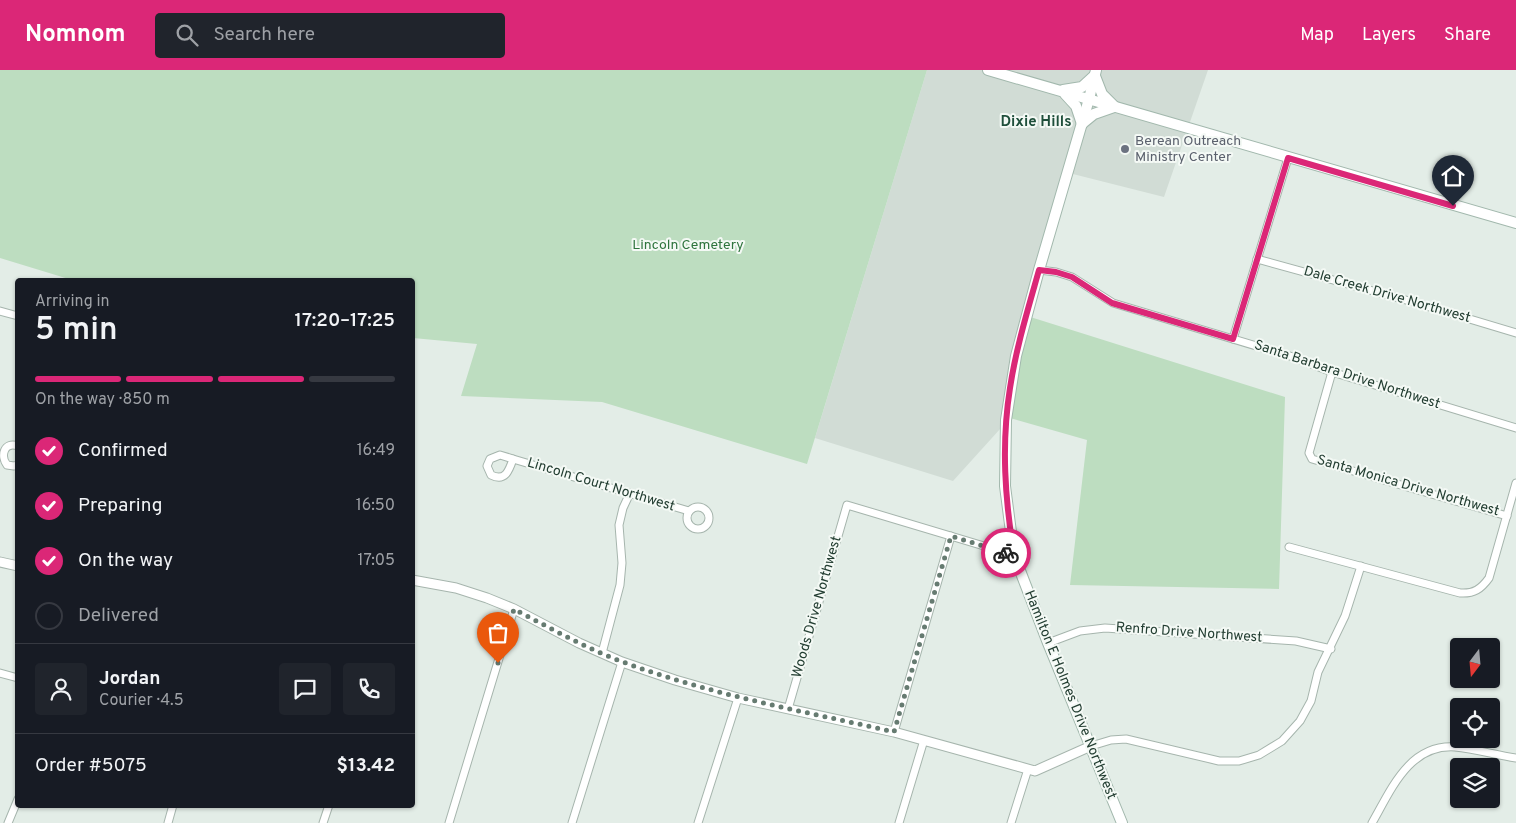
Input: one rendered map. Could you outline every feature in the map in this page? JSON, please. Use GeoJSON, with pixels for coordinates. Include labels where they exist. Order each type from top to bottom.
{"type":"FeatureCollection","features":[{"type":"Feature","properties":{"kind":"main road"},"geometry":{"type":"LineString","coordinates":[[988,70],[1516,224]]}},
{"type":"Feature","properties":{"kind":"main road"},"geometry":{"type":"LineString","coordinates":[[1060,91],[1082,87],[1095,73],[1106,100],[1115,107]]}},
{"type":"Feature","properties":{"kind":"main road","name":"Hamilton E Holmes Drive Northwest"},"geometry":{"type":"LineString","coordinates":[[1095,73],[1016,356],[1006,420],[1005,486],[1014,555],[1122,823]]}},
{"type":"Feature","properties":{"kind":"main road"},"geometry":{"type":"LineString","coordinates":[[1060,91],[1072,100],[1082,124],[1094,114],[1115,107]]}},
{"type":"Feature","properties":{"kind":"street"},"geometry":{"type":"LineString","coordinates":[[1233,339],[1288,158]]}},
{"type":"Feature","properties":{"kind":"street","name":"Dale Creek Drive Northwest"},"geometry":{"type":"LineString","coordinates":[[1257,259],[1413,302],[1516,333]]}},
{"type":"Feature","properties":{"kind":"street","name":"Santa Barbara Drive Northwest"},"geometry":{"type":"LineString","coordinates":[[1039,270],[1056,272],[1072,277],[1112,303],[1293,357],[1332,372],[1516,428]]}},
{"type":"Feature","properties":{"kind":"street"},"geometry":{"type":"LineString","coordinates":[[0,312],[15,315]]}},
{"type":"Feature","properties":{"kind":"street","name":"Santa Monica Drive Northwest"},"geometry":{"type":"LineString","coordinates":[[1332,372],[1309,456],[1312,459],[1507,516]]}},
{"type":"Feature","properties":{"kind":"street"},"geometry":{"type":"LineString","coordinates":[[15,445],[12,444],[5,447],[1,457],[7,465],[15,466]]}},
{"type":"Feature","properties":{"kind":"street","name":"Lincoln Court Northwest"},"geometry":{"type":"LineString","coordinates":[[513,459],[688,511]]}},
{"type":"Feature","properties":{"kind":"street"},"geometry":{"type":"LineString","coordinates":[[1289,547],[1460,593],[1474,592],[1483,587],[1489,578],[1516,483]]}},
{"type":"Feature","properties":{"kind":"street"},"geometry":{"type":"LineString","coordinates":[[602,653],[620,586],[622,562],[619,525],[622,508],[630,493]]}},
{"type":"Feature","properties":{"kind":"street","name":"Woods Drive Northwest"},"geometry":{"type":"LineString","coordinates":[[788,708],[847,505],[951,536]]}},
{"type":"Feature","properties":{"kind":"street"},"geometry":{"type":"LineString","coordinates":[[894,732],[951,536],[1014,555]]}},
{"type":"Feature","properties":{"kind":"street"},"geometry":{"type":"LineString","coordinates":[[0,562],[15,565]]}},
{"type":"Feature","properties":{"kind":"street"},"geometry":{"type":"LineString","coordinates":[[415,581],[456,588],[487,598],[514,609],[578,643],[622,662],[675,680],[738,698],[894,732],[1035,771],[1091,746],[1111,740],[1126,739],[1218,761],[1239,761],[1259,755],[1282,742],[1300,721],[1311,701],[1318,672],[1331,649],[1345,616],[1361,566]]}},
{"type":"Feature","properties":{"kind":"street"},"geometry":{"type":"LineString","coordinates":[[449,823],[514,609]]}},
{"type":"Feature","properties":{"kind":"street","name":"Renfro Drive Northwest"},"geometry":{"type":"LineString","coordinates":[[1048,643],[1080,631],[1105,628],[1296,641],[1331,649]]}},
{"type":"Feature","properties":{"kind":"street"},"geometry":{"type":"LineString","coordinates":[[572,823],[622,662]]}},
{"type":"Feature","properties":{"kind":"street"},"geometry":{"type":"LineString","coordinates":[[0,673],[15,677]]}},
{"type":"Feature","properties":{"kind":"street"},"geometry":{"type":"LineString","coordinates":[[698,823],[738,698]]}},
{"type":"Feature","properties":{"kind":"street"},"geometry":{"type":"LineString","coordinates":[[899,823],[924,740]]}},
{"type":"Feature","properties":{"kind":"street"},"geometry":{"type":"LineString","coordinates":[[1372,823],[1399,776],[1417,757],[1435,749],[1454,747],[1516,758]]}},
{"type":"Feature","properties":{"kind":"street"},"geometry":{"type":"LineString","coordinates":[[1011,823],[1028,769]]}},
{"type":"Feature","properties":{"kind":"street"},"geometry":{"type":"LineString","coordinates":[[8,823],[15,806]]}},
{"type":"Feature","properties":{"kind":"street"},"geometry":{"type":"LineString","coordinates":[[168,823],[172,808]]}},
{"type":"Feature","properties":{"kind":"street"},"geometry":{"type":"LineString","coordinates":[[323,823],[328,808]]}},
{"type":"Feature","properties":{"kind":"shaded area"},"geometry":{"type":"Polygon","coordinates":[[[927,70],[1208,70],[1164,197],[1065,172],[1024,315],[1010,418],[953,481],[815,438],[927,70]]]}},
{"type":"Feature","properties":{"kind":"green space","name":"Lincoln Cemetery"},"geometry":{"type":"Polygon","coordinates":[[[0,70],[927,70],[807,464],[602,402],[461,396],[477,344],[415,338],[415,278],[65,278],[0,258],[0,70]]]}},
{"type":"Feature","properties":{"kind":"green space"},"geometry":{"type":"Polygon","coordinates":[[[1024,315],[1285,397],[1279,589],[1070,585],[1087,440],[1010,418],[1024,315]]]}},
{"type":"Feature","properties":{"kind":"way so far"},"geometry":{"type":"LineString","coordinates":[[498,663],[514,609],[578,643],[622,662],[675,680],[738,698],[894,732],[951,536],[1006,553]]}},
{"type":"Feature","properties":{"kind":"place","name":"Berean Outreach Ministry Center"},"geometry":{"type":"Point","coordinates":[1125,149]}},
{"type":"Feature","properties":{"kind":"district","name":"Dixie Hills"},"geometry":{"type":"Point","coordinates":[1036,122]}},
{"type":"Feature","properties":{"kind":"route"},"geometry":{"type":"LineString","coordinates":[[1006,553],[1014,555],[1005,486],[1006,420],[1016,356],[1039,270],[1056,272],[1072,277],[1112,303],[1233,339],[1288,158],[1453,206]]}}]}
